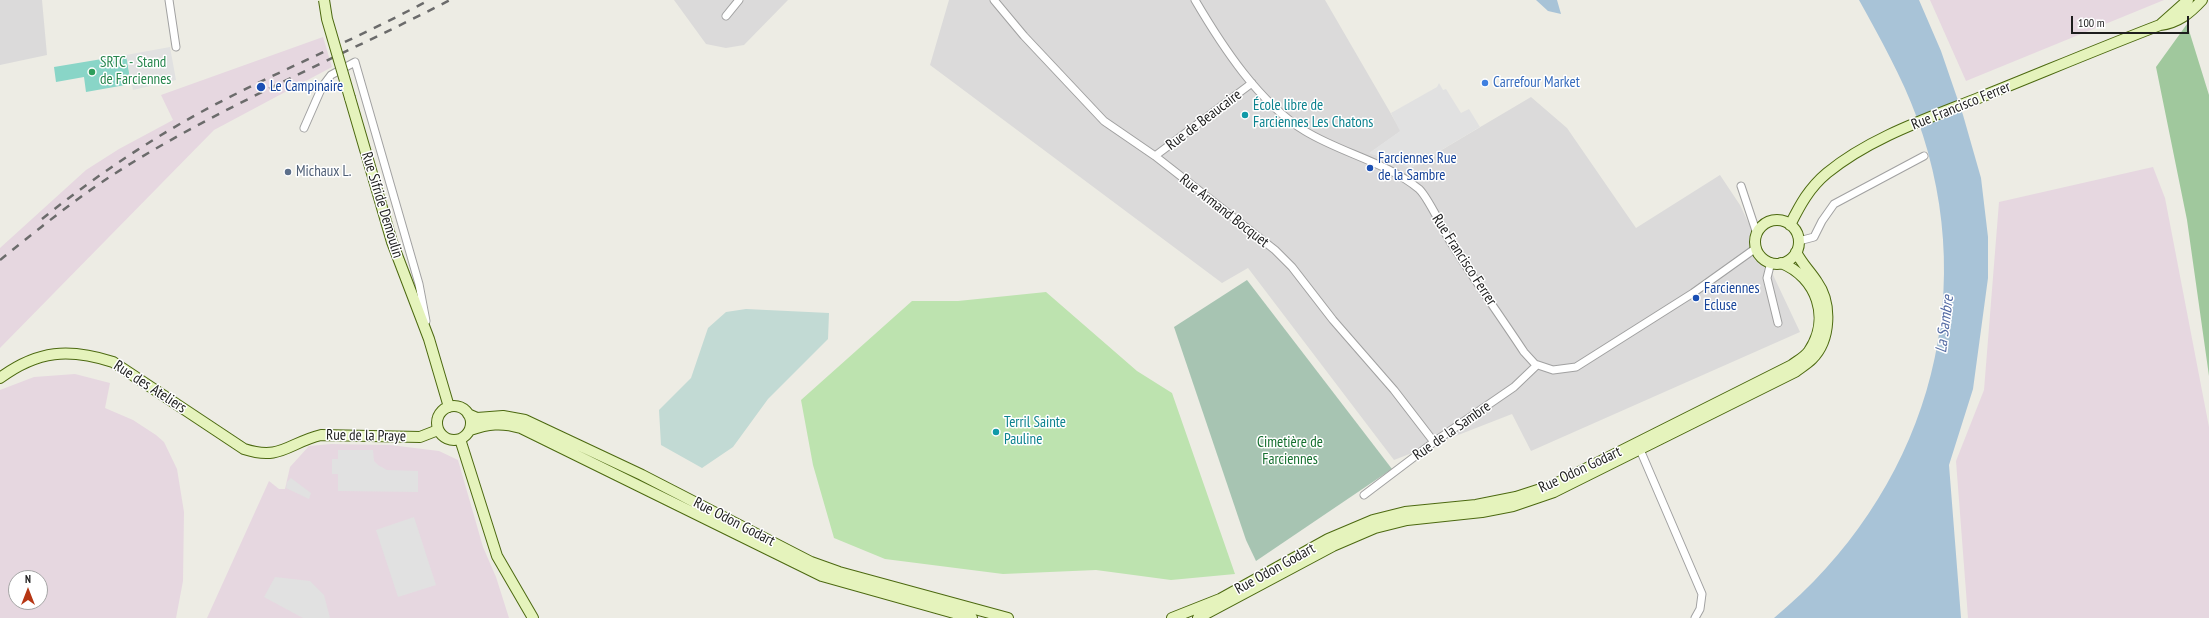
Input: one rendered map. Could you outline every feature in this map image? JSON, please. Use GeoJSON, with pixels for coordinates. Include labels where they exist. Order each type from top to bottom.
{"type":"FeatureCollection","features":[{"type":"Feature","properties":{"kind":"main road","name":"Rue Sifride Demoulin"},"geometry":{"type":"LineString","coordinates":[[324,0],[327,19],[392,242],[429,338],[449,407]]}},
{"type":"Feature","properties":{"kind":"main road","name":"Rue Francisco Ferrer"},"geometry":{"type":"LineString","coordinates":[[2160,25],[2188,0]]}},
{"type":"Feature","properties":{"kind":"main road","name":"Rue Francisco Ferrer"},"geometry":{"type":"LineString","coordinates":[[1790,224],[1802,200],[1826,174],[1859,151],[1898,132],[1969,102],[2160,25],[2179,20],[2202,0]]}},
{"type":"Feature","properties":{"kind":"main road"},"geometry":{"type":"LineString","coordinates":[[1771,221],[1784,221],[1790,224],[1795,229],[1799,240],[1796,252],[1791,259],[1776,263],[1762,258],[1756,248],[1757,234],[1760,228],[1771,221]]}},
{"type":"Feature","properties":{"kind":"main road","name":"Rue Odon Godart"},"geometry":{"type":"LineString","coordinates":[[1172,618],[1220,599],[1328,539],[1373,520],[1405,512],[1476,505],[1516,497],[1553,485],[1795,372],[1813,359],[1823,341],[1828,317],[1824,294],[1817,281],[1805,268],[1796,252]]}},
{"type":"Feature","properties":{"kind":"main road","name":"Rue Odon Godart"},"geometry":{"type":"LineString","coordinates":[[1198,618],[1333,546],[1375,528],[1407,520],[1482,512],[1512,506],[1554,492],[1792,365],[1808,352],[1819,331],[1820,309],[1813,289],[1799,273],[1776,263]]}},
{"type":"Feature","properties":{"kind":"main road","name":"Rue des Ateliers"},"geometry":{"type":"LineString","coordinates":[[0,378],[11,370],[33,359],[53,354],[72,352],[89,354],[113,362],[132,373],[244,449],[259,454],[272,454]]}},
{"type":"Feature","properties":{"kind":"main road"},"geometry":{"type":"LineString","coordinates":[[449,407],[461,408],[468,414],[471,419],[470,430],[460,439],[450,440],[441,435],[438,430],[439,415],[449,407]]}},
{"type":"Feature","properties":{"kind":"main road","name":"Rue Odon Godart"},"geometry":{"type":"LineString","coordinates":[[468,414],[477,418],[503,416],[525,420],[642,475],[811,562],[839,572],[1008,618]]}},
{"type":"Feature","properties":{"kind":"main road","name":"Rue Odon Godart"},"geometry":{"type":"LineString","coordinates":[[470,430],[504,423],[520,428],[822,576],[972,618]]}},
{"type":"Feature","properties":{"kind":"main road","name":"Rue de la Praye"},"geometry":{"type":"LineString","coordinates":[[272,454],[321,435],[420,437],[438,430]]}},
{"type":"Feature","properties":{"kind":"main road"},"geometry":{"type":"LineString","coordinates":[[460,439],[497,556],[533,618]]}},
{"type":"Feature","properties":{"kind":"street"},"geometry":{"type":"LineString","coordinates":[[169,0],[176,47]]}},
{"type":"Feature","properties":{"kind":"street"},"geometry":{"type":"LineString","coordinates":[[726,16],[739,0]]}},
{"type":"Feature","properties":{"kind":"street","name":"Rue Armand Bocquet"},"geometry":{"type":"LineString","coordinates":[[994,0],[1024,36],[1104,121],[1155,156],[1275,250],[1292,267],[1333,320],[1394,390],[1434,442]]}},
{"type":"Feature","properties":{"kind":"street","name":"Rue Francisco Ferrer"},"geometry":{"type":"LineString","coordinates":[[1195,0],[1212,29],[1252,83],[1292,122],[1306,132],[1394,173],[1420,190],[1451,242],[1524,352],[1537,365]]}},
{"type":"Feature","properties":{"kind":"street"},"geometry":{"type":"LineString","coordinates":[[304,128],[326,81],[331,75],[355,62],[419,284],[429,338]]}},
{"type":"Feature","properties":{"kind":"street","name":"Rue de Beaucaire"},"geometry":{"type":"LineString","coordinates":[[1155,156],[1252,83]]}},
{"type":"Feature","properties":{"kind":"street"},"geometry":{"type":"LineString","coordinates":[[1799,240],[1814,237],[1822,221],[1834,204],[1924,156]]}},
{"type":"Feature","properties":{"kind":"street"},"geometry":{"type":"LineString","coordinates":[[1741,186],[1757,234]]}},
{"type":"Feature","properties":{"kind":"street"},"geometry":{"type":"LineString","coordinates":[[1537,365],[1553,370],[1576,367],[1693,293],[1756,248]]}},
{"type":"Feature","properties":{"kind":"street"},"geometry":{"type":"LineString","coordinates":[[1776,263],[1767,278],[1778,323]]}},
{"type":"Feature","properties":{"kind":"street","name":"Rue de la Sambre"},"geometry":{"type":"LineString","coordinates":[[1364,495],[1434,442],[1514,387],[1537,365]]}},
{"type":"Feature","properties":{"kind":"street"},"geometry":{"type":"LineString","coordinates":[[1639,446],[1702,594],[1700,609],[1695,618]]}},
{"type":"Feature","properties":{"kind":"shaded area"},"geometry":{"type":"Polygon","coordinates":[[[0,0],[42,0],[47,55],[0,65],[0,0]]]}},
{"type":"Feature","properties":{"kind":"shaded area"},"geometry":{"type":"Polygon","coordinates":[[[674,0],[788,0],[744,45],[726,48],[706,44],[674,0]]]}},
{"type":"Feature","properties":{"kind":"shaded area"},"geometry":{"type":"Polygon","coordinates":[[[949,0],[1325,0],[1401,131],[1370,153],[1411,168],[1531,97],[1567,128],[1636,228],[1720,175],[1740,205],[1800,332],[1531,451],[1512,414],[1394,460],[1248,268],[1222,283],[930,65],[949,0]]]}},
{"type":"Feature","properties":{"kind":"shaded area"},"geometry":{"type":"Polygon","coordinates":[[[1930,0],[2164,0],[1966,81],[1930,0]]]}},
{"type":"Feature","properties":{"kind":"shaded area"},"geometry":{"type":"Polygon","coordinates":[[[323,37],[332,67],[214,130],[0,348],[0,248],[86,170],[119,149],[173,120],[161,95],[323,37]]]}},
{"type":"Feature","properties":{"kind":"shaded area"},"geometry":{"type":"Polygon","coordinates":[[[170,47],[176,80],[133,90],[126,55],[170,47]]]}},
{"type":"Feature","properties":{"kind":"shaded area","name":"SRTC - Stand de Farciennes"},"geometry":{"type":"Polygon","coordinates":[[[126,55],[131,84],[86,92],[84,77],[56,82],[54,67],[126,55]]]}},
{"type":"Feature","properties":{"kind":"shaded area"},"geometry":{"type":"Polygon","coordinates":[[[1439,83],[1443,90],[1446,89],[1461,113],[1469,109],[1480,127],[1411,168],[1369,153],[1400,131],[1391,113],[1437,87],[1439,83]]]}},
{"type":"Feature","properties":{"kind":"shaded area"},"geometry":{"type":"Polygon","coordinates":[[[2153,167],[2165,198],[2209,427],[2209,618],[1968,618],[1956,461],[1984,390],[1999,202],[2153,167]]]}},
{"type":"Feature","properties":{"kind":"shaded area"},"geometry":{"type":"Polygon","coordinates":[[[746,309],[829,313],[828,339],[768,399],[733,447],[702,468],[661,445],[659,410],[691,378],[708,328],[726,312],[746,309]]]}},
{"type":"Feature","properties":{"kind":"shaded area"},"geometry":{"type":"Polygon","coordinates":[[[75,374],[110,383],[105,408],[133,420],[164,442],[177,469],[184,512],[183,581],[176,618],[0,618],[0,390],[34,377],[75,374]]]}},
{"type":"Feature","properties":{"kind":"shaded area"},"geometry":{"type":"Polygon","coordinates":[[[331,444],[390,445],[439,451],[458,460],[483,547],[496,577],[509,618],[207,618],[269,481],[279,489],[285,489],[290,467],[309,446],[331,444]]]}},
{"type":"Feature","properties":{"kind":"shaded area"},"geometry":{"type":"Polygon","coordinates":[[[338,450],[373,450],[374,461],[387,470],[418,471],[418,492],[338,491],[338,474],[332,474],[332,459],[338,459],[338,450]]]}},
{"type":"Feature","properties":{"kind":"shaded area"},"geometry":{"type":"Polygon","coordinates":[[[291,478],[311,493],[309,499],[286,488],[287,482],[291,478]]]}},
{"type":"Feature","properties":{"kind":"shaded area"},"geometry":{"type":"Polygon","coordinates":[[[414,517],[436,585],[398,597],[376,530],[414,517]]]}},
{"type":"Feature","properties":{"kind":"shaded area"},"geometry":{"type":"Polygon","coordinates":[[[275,577],[310,581],[324,595],[330,618],[303,618],[264,597],[275,577]]]}},
{"type":"Feature","properties":{"kind":"green space"},"geometry":{"type":"Polygon","coordinates":[[[2187,24],[2209,95],[2209,376],[2187,220],[2156,67],[2187,24]]]}},
{"type":"Feature","properties":{"kind":"green space","name":"Cimetière de Farciennes"},"geometry":{"type":"Polygon","coordinates":[[[1247,280],[1392,469],[1256,561],[1246,540],[1174,327],[1247,280]]]}},
{"type":"Feature","properties":{"kind":"green space","name":"Terril Sainte Pauline"},"geometry":{"type":"Polygon","coordinates":[[[1046,292],[1137,371],[1172,393],[1235,574],[1171,580],[1096,570],[1003,574],[885,559],[834,538],[813,465],[801,400],[912,301],[958,301],[1046,292]]]}},
{"type":"Feature","properties":{"kind":"water"},"geometry":{"type":"Polygon","coordinates":[[[1536,0],[1557,0],[1561,14],[1548,11],[1536,0]]]}},
{"type":"Feature","properties":{"kind":"water","name":"La Sambre"},"geometry":{"type":"Polygon","coordinates":[[[1859,0],[1919,0],[1941,51],[1963,115],[1981,178],[1988,237],[1988,278],[1973,389],[1949,465],[1961,618],[1774,618],[1826,569],[1869,514],[1902,454],[1926,391],[1940,325],[1944,256],[1936,187],[1917,118],[1905,88],[1859,0]]]}},
{"type":"Feature","properties":{"kind":"railway"},"geometry":{"type":"LineString","coordinates":[[42,219],[120,161],[203,111],[259,82],[373,29],[429,0]]}},
{"type":"Feature","properties":{"kind":"railway"},"geometry":{"type":"LineString","coordinates":[[0,260],[83,196],[111,176],[152,151],[236,105],[450,0]]}},
{"type":"Feature","properties":{"kind":"place","name":"SRTC - Stand de Farciennes"},"geometry":{"type":"Point","coordinates":[92,72]}},
{"type":"Feature","properties":{"kind":"place","name":"Carrefour Market"},"geometry":{"type":"Point","coordinates":[1485,83]}},
{"type":"Feature","properties":{"kind":"place","name":"Le Campinaire"},"geometry":{"type":"Point","coordinates":[261,87]}},
{"type":"Feature","properties":{"kind":"place","name":"École libre de Farciennes Les Chatons"},"geometry":{"type":"Point","coordinates":[1245,115]}},
{"type":"Feature","properties":{"kind":"place","name":"Farciennes Rue de la Sambre"},"geometry":{"type":"Point","coordinates":[1370,168]}},
{"type":"Feature","properties":{"kind":"place","name":"Michaux L."},"geometry":{"type":"Point","coordinates":[288,172]}},
{"type":"Feature","properties":{"kind":"place","name":"Farciennes Ecluse"},"geometry":{"type":"Point","coordinates":[1696,298]}},
{"type":"Feature","properties":{"kind":"place","name":"Terril Sainte Pauline"},"geometry":{"type":"Point","coordinates":[996,432]}}]}
